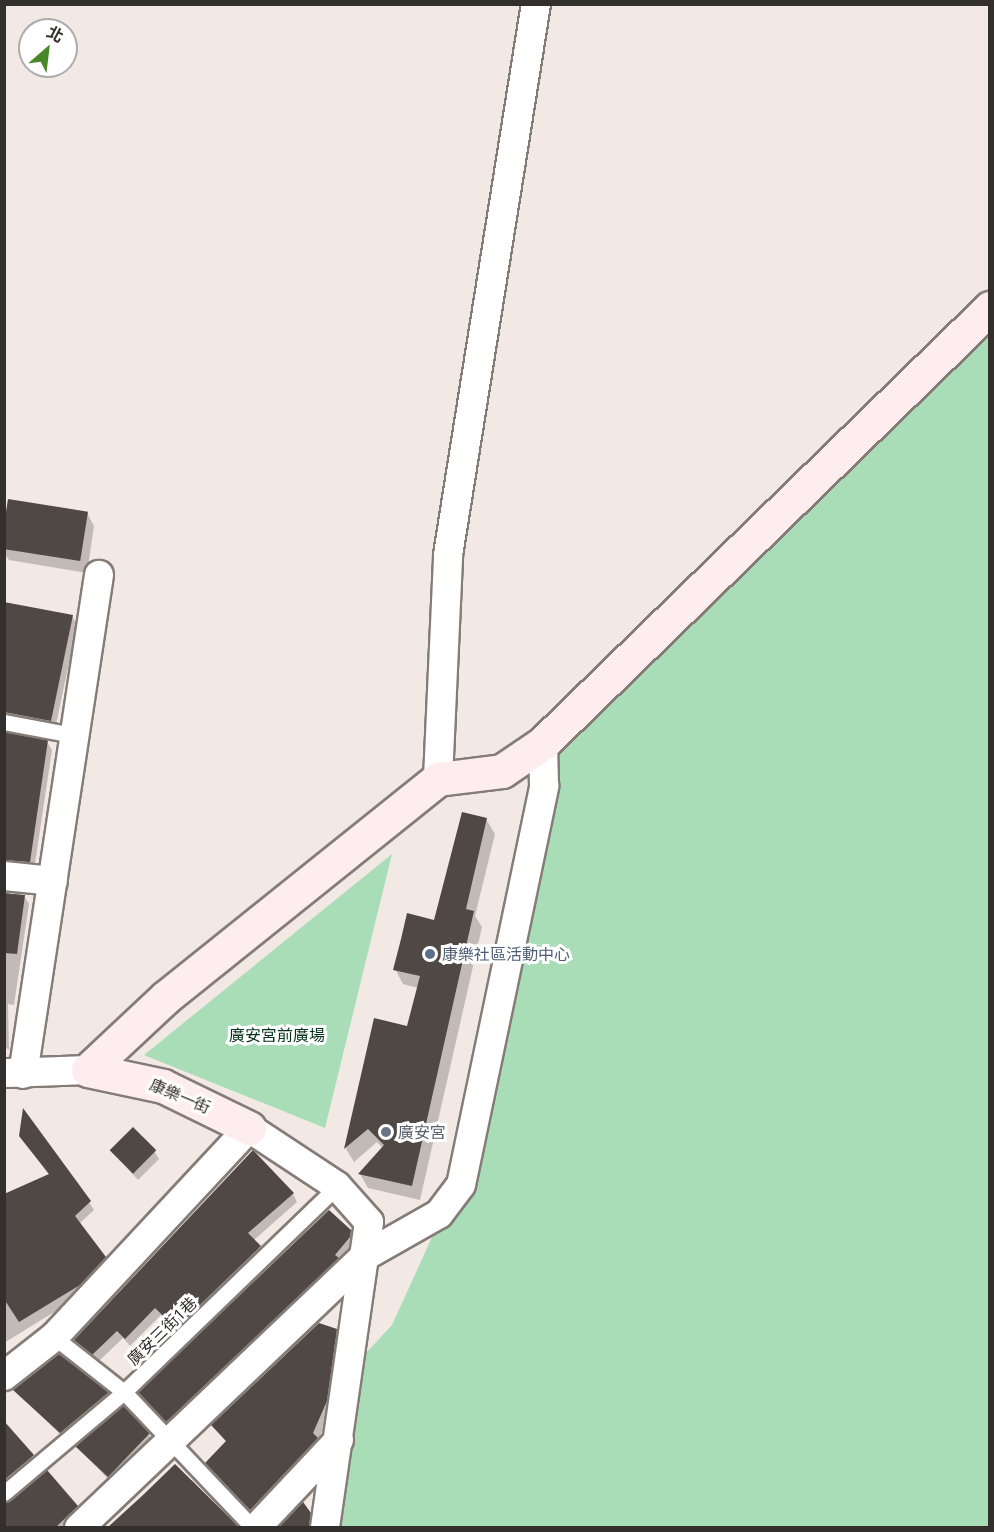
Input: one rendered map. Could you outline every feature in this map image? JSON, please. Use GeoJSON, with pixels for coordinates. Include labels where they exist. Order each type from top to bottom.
{"type":"FeatureCollection","features":[{"type":"Feature","properties":{"kind":"street"},"geometry":{"type":"LineString","coordinates":[[438,779],[448,555],[536,4]]}},
{"type":"Feature","properties":{"kind":"street"},"geometry":{"type":"LineString","coordinates":[[88,1070],[166,997],[438,779],[502,771],[543,743],[990,308]]}},
{"type":"Feature","properties":{"kind":"street"},"geometry":{"type":"LineString","coordinates":[[14,1073],[53,881],[99,575]]}},
{"type":"Feature","properties":{"kind":"street"},"geometry":{"type":"LineString","coordinates":[[79,1527],[365,1256],[439,1214],[461,1185],[544,786],[543,743]]}},
{"type":"Feature","properties":{"kind":"street"},"geometry":{"type":"LineString","coordinates":[[4,876],[53,881]]}},
{"type":"Feature","properties":{"kind":"street","name":"康樂一街"},"geometry":{"type":"LineString","coordinates":[[14,1073],[88,1070],[163,1086],[249,1128],[337,1186],[369,1222],[325,1527]]}},
{"type":"Feature","properties":{"kind":"street"},"geometry":{"type":"LineString","coordinates":[[4,1376],[54,1337],[249,1128]]}},
{"type":"Feature","properties":{"kind":"street"},"geometry":{"type":"LineString","coordinates":[[255,1527],[339,1440]]}},
{"type":"Feature","properties":{"kind":"lane"},"geometry":{"type":"LineString","coordinates":[[4,722],[74,735]]}},
{"type":"Feature","properties":{"kind":"lane","name":"廣安三街1巷"},"geometry":{"type":"LineString","coordinates":[[4,1493],[124,1392],[337,1186]]}},
{"type":"Feature","properties":{"kind":"lane"},"geometry":{"type":"LineString","coordinates":[[54,1337],[124,1392],[255,1527]]}},
{"type":"Feature","properties":{"kind":"green space"},"geometry":{"type":"Polygon","coordinates":[[[989,296],[989,1527],[328,1528],[353,1367],[392,1325],[454,1189],[540,751],[989,296]]]}},
{"type":"Feature","properties":{"kind":"green space","name":"廣安宮前廣場"},"geometry":{"type":"Polygon","coordinates":[[[392,854],[325,1128],[144,1055],[392,854]]]}},
{"type":"Feature","properties":{"kind":"building"},"geometry":{"type":"Polygon","coordinates":[[[8,499],[88,512],[80,561],[4,549],[4,524],[8,499]]]}},
{"type":"Feature","properties":{"kind":"building"},"geometry":{"type":"Polygon","coordinates":[[[4,602],[73,615],[51,721],[4,712],[4,602]]]}},
{"type":"Feature","properties":{"kind":"building"},"geometry":{"type":"Polygon","coordinates":[[[4,732],[48,740],[30,862],[4,860],[4,732]]]}},
{"type":"Feature","properties":{"kind":"building"},"geometry":{"type":"Polygon","coordinates":[[[462,812],[487,818],[466,909],[474,911],[412,1186],[358,1174],[384,1145],[368,1129],[344,1149],[374,1018],[407,1026],[420,976],[393,970],[407,913],[434,920],[462,812]]]}},
{"type":"Feature","properties":{"kind":"building"},"geometry":{"type":"Polygon","coordinates":[[[4,893],[25,895],[17,954],[4,953],[4,893]]]}},
{"type":"Feature","properties":{"kind":"building"},"geometry":{"type":"Polygon","coordinates":[[[23,1108],[91,1201],[75,1216],[106,1257],[80,1285],[19,1322],[4,1299],[4,1194],[49,1174],[19,1136],[23,1108]]]}},
{"type":"Feature","properties":{"kind":"building"},"geometry":{"type":"Polygon","coordinates":[[[133,1127],[156,1150],[133,1174],[110,1150],[133,1127]]]}},
{"type":"Feature","properties":{"kind":"building"},"geometry":{"type":"Polygon","coordinates":[[[253,1150],[294,1193],[248,1233],[261,1246],[176,1328],[155,1308],[125,1339],[117,1331],[92,1355],[74,1340],[253,1150]]]}},
{"type":"Feature","properties":{"kind":"building"},"geometry":{"type":"Polygon","coordinates":[[[329,1210],[351,1230],[350,1237],[335,1255],[339,1258],[166,1422],[138,1392],[329,1210]]]}},
{"type":"Feature","properties":{"kind":"building"},"geometry":{"type":"Polygon","coordinates":[[[319,1323],[337,1329],[327,1401],[313,1433],[318,1438],[250,1510],[205,1463],[226,1441],[211,1425],[319,1323]]]}},
{"type":"Feature","properties":{"kind":"building"},"geometry":{"type":"Polygon","coordinates":[[[59,1354],[109,1392],[60,1433],[13,1390],[59,1354]]]}},
{"type":"Feature","properties":{"kind":"building"},"geometry":{"type":"Polygon","coordinates":[[[123,1405],[150,1433],[108,1477],[75,1446],[123,1405]]]}},
{"type":"Feature","properties":{"kind":"building"},"geometry":{"type":"Polygon","coordinates":[[[4,1421],[34,1455],[4,1480],[4,1421]]]}},
{"type":"Feature","properties":{"kind":"building"},"geometry":{"type":"Polygon","coordinates":[[[175,1464],[239,1527],[108,1527],[143,1495],[175,1464]]]}},
{"type":"Feature","properties":{"kind":"building"},"geometry":{"type":"Polygon","coordinates":[[[47,1470],[78,1506],[56,1527],[4,1527],[4,1503],[47,1470]]]}},
{"type":"Feature","properties":{"kind":"building"},"geometry":{"type":"Polygon","coordinates":[[[303,1502],[311,1513],[309,1527],[279,1527],[303,1502]]]}},
{"type":"Feature","properties":{"kind":"place","name":"康樂社區活動中心"},"geometry":{"type":"Point","coordinates":[430,954]}},
{"type":"Feature","properties":{"kind":"place","name":"廣安宮"},"geometry":{"type":"Point","coordinates":[386,1132]}}]}
